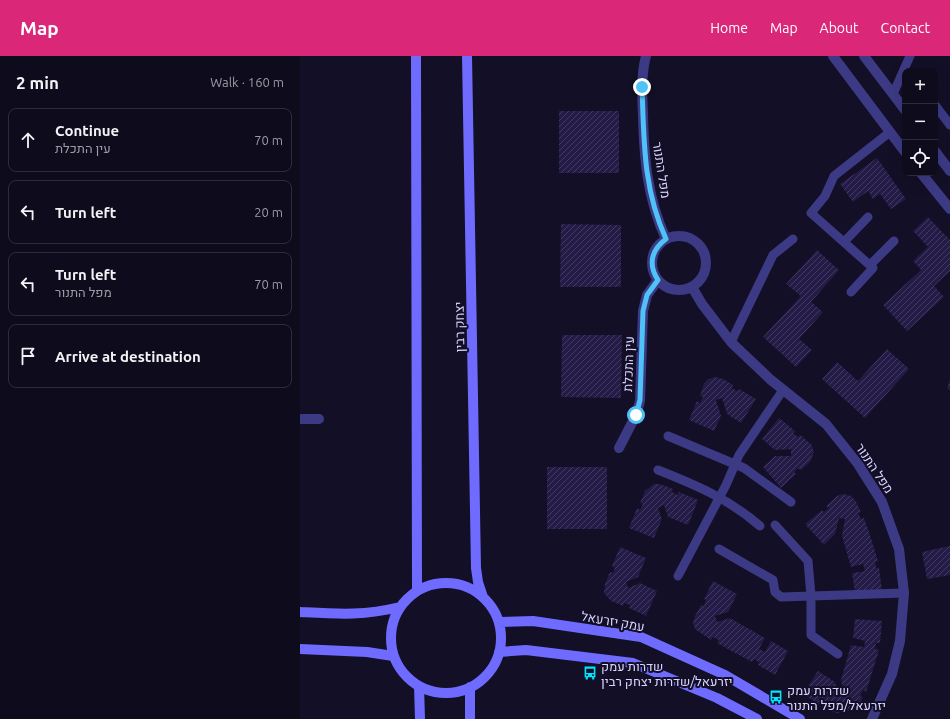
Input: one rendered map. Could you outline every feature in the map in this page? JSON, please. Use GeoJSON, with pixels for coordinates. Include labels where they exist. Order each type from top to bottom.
{"type":"FeatureCollection","features":[{"type":"Feature","properties":{"kind":"main road"},"geometry":{"type":"LineString","coordinates":[[416,56],[417,590]]}},
{"type":"Feature","properties":{"kind":"main road","name":"יצחק רבין"},"geometry":{"type":"LineString","coordinates":[[467,56],[476,568],[483,596]]}},
{"type":"Feature","properties":{"kind":"main road"},"geometry":{"type":"LineString","coordinates":[[450,582],[471,588],[483,596],[493,608],[499,622],[501,632],[499,652],[489,673],[470,687],[458,692],[445,693],[432,691],[419,686],[403,674],[393,656],[390,644],[390,631],[393,618],[403,602],[417,590],[433,584],[450,582]]}},
{"type":"Feature","properties":{"kind":"main road"},"geometry":{"type":"LineString","coordinates":[[300,612],[357,615],[377,613],[400,607]]}},
{"type":"Feature","properties":{"kind":"main road","name":"עמק יזרעאל"},"geometry":{"type":"LineString","coordinates":[[499,622],[533,621],[642,638],[725,675],[800,719]]}},
{"type":"Feature","properties":{"kind":"main road"},"geometry":{"type":"LineString","coordinates":[[300,649],[367,652],[393,656]]}},
{"type":"Feature","properties":{"kind":"main road"},"geometry":{"type":"LineString","coordinates":[[499,652],[526,650],[633,663],[717,698],[756,719]]}},
{"type":"Feature","properties":{"kind":"main road"},"geometry":{"type":"LineString","coordinates":[[419,686],[420,719]]}},
{"type":"Feature","properties":{"kind":"main road"},"geometry":{"type":"LineString","coordinates":[[470,687],[470,719]]}},
{"type":"Feature","properties":{"kind":"street","name":"מפל התנור"},"geometry":{"type":"LineString","coordinates":[[646,56],[642,87],[644,161],[658,221],[666,239]]}},
{"type":"Feature","properties":{"kind":"street"},"geometry":{"type":"LineString","coordinates":[[833,56],[902,148]]}},
{"type":"Feature","properties":{"kind":"street"},"geometry":{"type":"LineString","coordinates":[[864,56],[902,106]]}},
{"type":"Feature","properties":{"kind":"street"},"geometry":{"type":"LineString","coordinates":[[938,155],[950,171]]}},
{"type":"Feature","properties":{"kind":"street"},"geometry":{"type":"LineString","coordinates":[[922,176],[950,209]]}},
{"type":"Feature","properties":{"kind":"street"},"geometry":{"type":"LineString","coordinates":[[674,236],[690,238],[702,250],[706,262],[704,274],[692,287],[678,290],[663,286],[658,280],[651,266],[652,258],[657,247],[666,239],[674,236]]}},
{"type":"Feature","properties":{"kind":"street","name":"עין התכלת"},"geometry":{"type":"LineString","coordinates":[[619,448],[636,415],[640,400],[643,311],[647,295],[658,280]]}},
{"type":"Feature","properties":{"kind":"street","name":"מפל התנור"},"geometry":{"type":"LineString","coordinates":[[692,287],[702,304],[732,342],[783,390],[826,424],[858,464],[882,502],[899,549],[904,594],[900,641],[892,674],[872,719]]}},
{"type":"Feature","properties":{"kind":"street"},"geometry":{"type":"LineString","coordinates":[[300,419],[319,419]]}},
{"type":"Feature","properties":{"kind":"lane"},"geometry":{"type":"LineString","coordinates":[[893,94],[910,56]]}},
{"type":"Feature","properties":{"kind":"lane"},"geometry":{"type":"LineString","coordinates":[[938,109],[950,124]]}},
{"type":"Feature","properties":{"kind":"lane"},"geometry":{"type":"LineString","coordinates":[[851,292],[873,268],[811,213],[825,196],[834,176],[890,132]]}},
{"type":"Feature","properties":{"kind":"lane"},"geometry":{"type":"LineString","coordinates":[[844,242],[868,217]]}},
{"type":"Feature","properties":{"kind":"lane"},"geometry":{"type":"LineString","coordinates":[[732,342],[773,255],[793,239]]}},
{"type":"Feature","properties":{"kind":"lane"},"geometry":{"type":"LineString","coordinates":[[870,265],[894,241]]}},
{"type":"Feature","properties":{"kind":"lane"},"geometry":{"type":"LineString","coordinates":[[678,576],[720,497],[739,455],[783,390]]}},
{"type":"Feature","properties":{"kind":"lane"},"geometry":{"type":"LineString","coordinates":[[668,436],[724,461],[735,464],[790,502]]}},
{"type":"Feature","properties":{"kind":"lane"},"geometry":{"type":"LineString","coordinates":[[658,470],[697,485],[720,497],[740,509],[760,526]]}},
{"type":"Feature","properties":{"kind":"lane"},"geometry":{"type":"LineString","coordinates":[[775,525],[808,561],[811,596],[811,636],[838,654]]}},
{"type":"Feature","properties":{"kind":"lane"},"geometry":{"type":"LineString","coordinates":[[719,550],[774,580],[775,592],[781,597],[904,594]]}},
{"type":"Feature","properties":{"kind":"building"},"geometry":{"type":"Polygon","coordinates":[[[559,111],[619,111],[619,173],[559,173],[559,111]]]}},
{"type":"Feature","properties":{"kind":"building"},"geometry":{"type":"Polygon","coordinates":[[[877,158],[906,199],[891,209],[880,194],[873,199],[868,191],[853,202],[840,184],[877,158]]]}},
{"type":"Feature","properties":{"kind":"building"},"geometry":{"type":"Polygon","coordinates":[[[928,217],[950,240],[950,271],[934,286],[944,297],[907,331],[883,305],[921,270],[913,261],[928,247],[913,231],[928,217]]]}},
{"type":"Feature","properties":{"kind":"building"},"geometry":{"type":"Polygon","coordinates":[[[561,224],[621,225],[621,287],[560,287],[561,224]]]}},
{"type":"Feature","properties":{"kind":"building"},"geometry":{"type":"Polygon","coordinates":[[[817,250],[839,270],[811,302],[823,312],[799,339],[812,350],[796,367],[763,337],[801,296],[786,284],[817,250]]]}},
{"type":"Feature","properties":{"kind":"building"},"geometry":{"type":"Polygon","coordinates":[[[562,335],[622,335],[621,398],[561,397],[562,335]]]}},
{"type":"Feature","properties":{"kind":"building"},"geometry":{"type":"Polygon","coordinates":[[[887,349],[909,369],[865,418],[822,379],[837,362],[858,381],[887,349]]]}},
{"type":"Feature","properties":{"kind":"building"},"geometry":{"type":"Polygon","coordinates":[[[715,377],[723,379],[733,385],[732,388],[737,391],[739,389],[756,399],[741,423],[727,414],[722,398],[716,400],[721,416],[714,431],[689,420],[697,401],[700,403],[703,397],[700,396],[704,384],[709,379],[715,377]]]}},
{"type":"Feature","properties":{"kind":"building"},"geometry":{"type":"Polygon","coordinates":[[[950,380],[950,390],[947,389],[950,380]]]}},
{"type":"Feature","properties":{"kind":"building"},"geometry":{"type":"Polygon","coordinates":[[[779,418],[795,431],[793,433],[798,437],[800,435],[811,444],[814,452],[810,462],[801,470],[798,468],[794,472],[796,474],[781,488],[763,467],[775,456],[791,456],[791,449],[775,450],[762,439],[779,418]]]}},
{"type":"Feature","properties":{"kind":"building"},"geometry":{"type":"Polygon","coordinates":[[[547,467],[607,467],[607,529],[547,529],[547,467]]]}},
{"type":"Feature","properties":{"kind":"building"},"geometry":{"type":"Polygon","coordinates":[[[654,484],[660,484],[673,489],[672,492],[678,495],[679,492],[698,500],[688,525],[668,517],[664,505],[658,508],[662,519],[654,538],[629,528],[637,508],[640,510],[643,504],[640,503],[645,491],[654,484]]]}},
{"type":"Feature","properties":{"kind":"building"},"geometry":{"type":"Polygon","coordinates":[[[843,494],[851,496],[855,500],[861,512],[858,513],[861,519],[864,518],[878,561],[875,562],[876,568],[879,568],[882,590],[855,592],[852,573],[865,571],[863,564],[851,567],[842,536],[845,519],[839,518],[835,534],[824,545],[805,524],[822,510],[824,512],[829,508],[826,506],[837,496],[843,494]]]}},
{"type":"Feature","properties":{"kind":"building"},"geometry":{"type":"Polygon","coordinates":[[[950,546],[950,575],[927,579],[922,552],[950,546]]]}},
{"type":"Feature","properties":{"kind":"building"},"geometry":{"type":"Polygon","coordinates":[[[620,547],[646,558],[638,577],[626,582],[628,588],[640,583],[657,591],[646,616],[629,608],[630,605],[624,603],[623,606],[611,601],[604,593],[605,584],[610,572],[613,573],[615,568],[612,566],[620,547]]]}},
{"type":"Feature","properties":{"kind":"building"},"geometry":{"type":"Polygon","coordinates":[[[713,581],[737,594],[728,612],[715,616],[717,622],[730,618],[765,638],[759,649],[765,652],[771,641],[788,651],[775,675],[758,665],[759,662],[754,659],[752,662],[717,643],[719,640],[713,637],[711,640],[695,629],[693,623],[695,616],[701,605],[704,606],[706,600],[704,599],[713,581]]]}},
{"type":"Feature","properties":{"kind":"building"},"geometry":{"type":"Polygon","coordinates":[[[855,619],[882,621],[880,643],[876,643],[875,649],[879,650],[866,692],[863,690],[860,696],[863,697],[861,701],[853,710],[837,713],[826,709],[827,706],[822,702],[820,705],[803,694],[818,671],[835,682],[838,694],[844,692],[841,680],[851,645],[864,647],[865,641],[853,638],[855,619]]]}},
{"type":"Feature","properties":{"kind":"place","name":"שדרות עמק יזרעאל/שדרות יצחק רבין"},"geometry":{"type":"Point","coordinates":[590,673]}},
{"type":"Feature","properties":{"kind":"place","name":"שדרות עמק יזרעאל/מפל התנור"},"geometry":{"type":"Point","coordinates":[776,697]}},
{"type":"Feature","properties":{"kind":"route"},"geometry":{"type":"LineString","coordinates":[[636,415],[640,400],[643,311],[647,295],[658,280],[651,266],[652,258],[654,250],[666,239],[658,221],[644,161],[642,87]]}}]}
